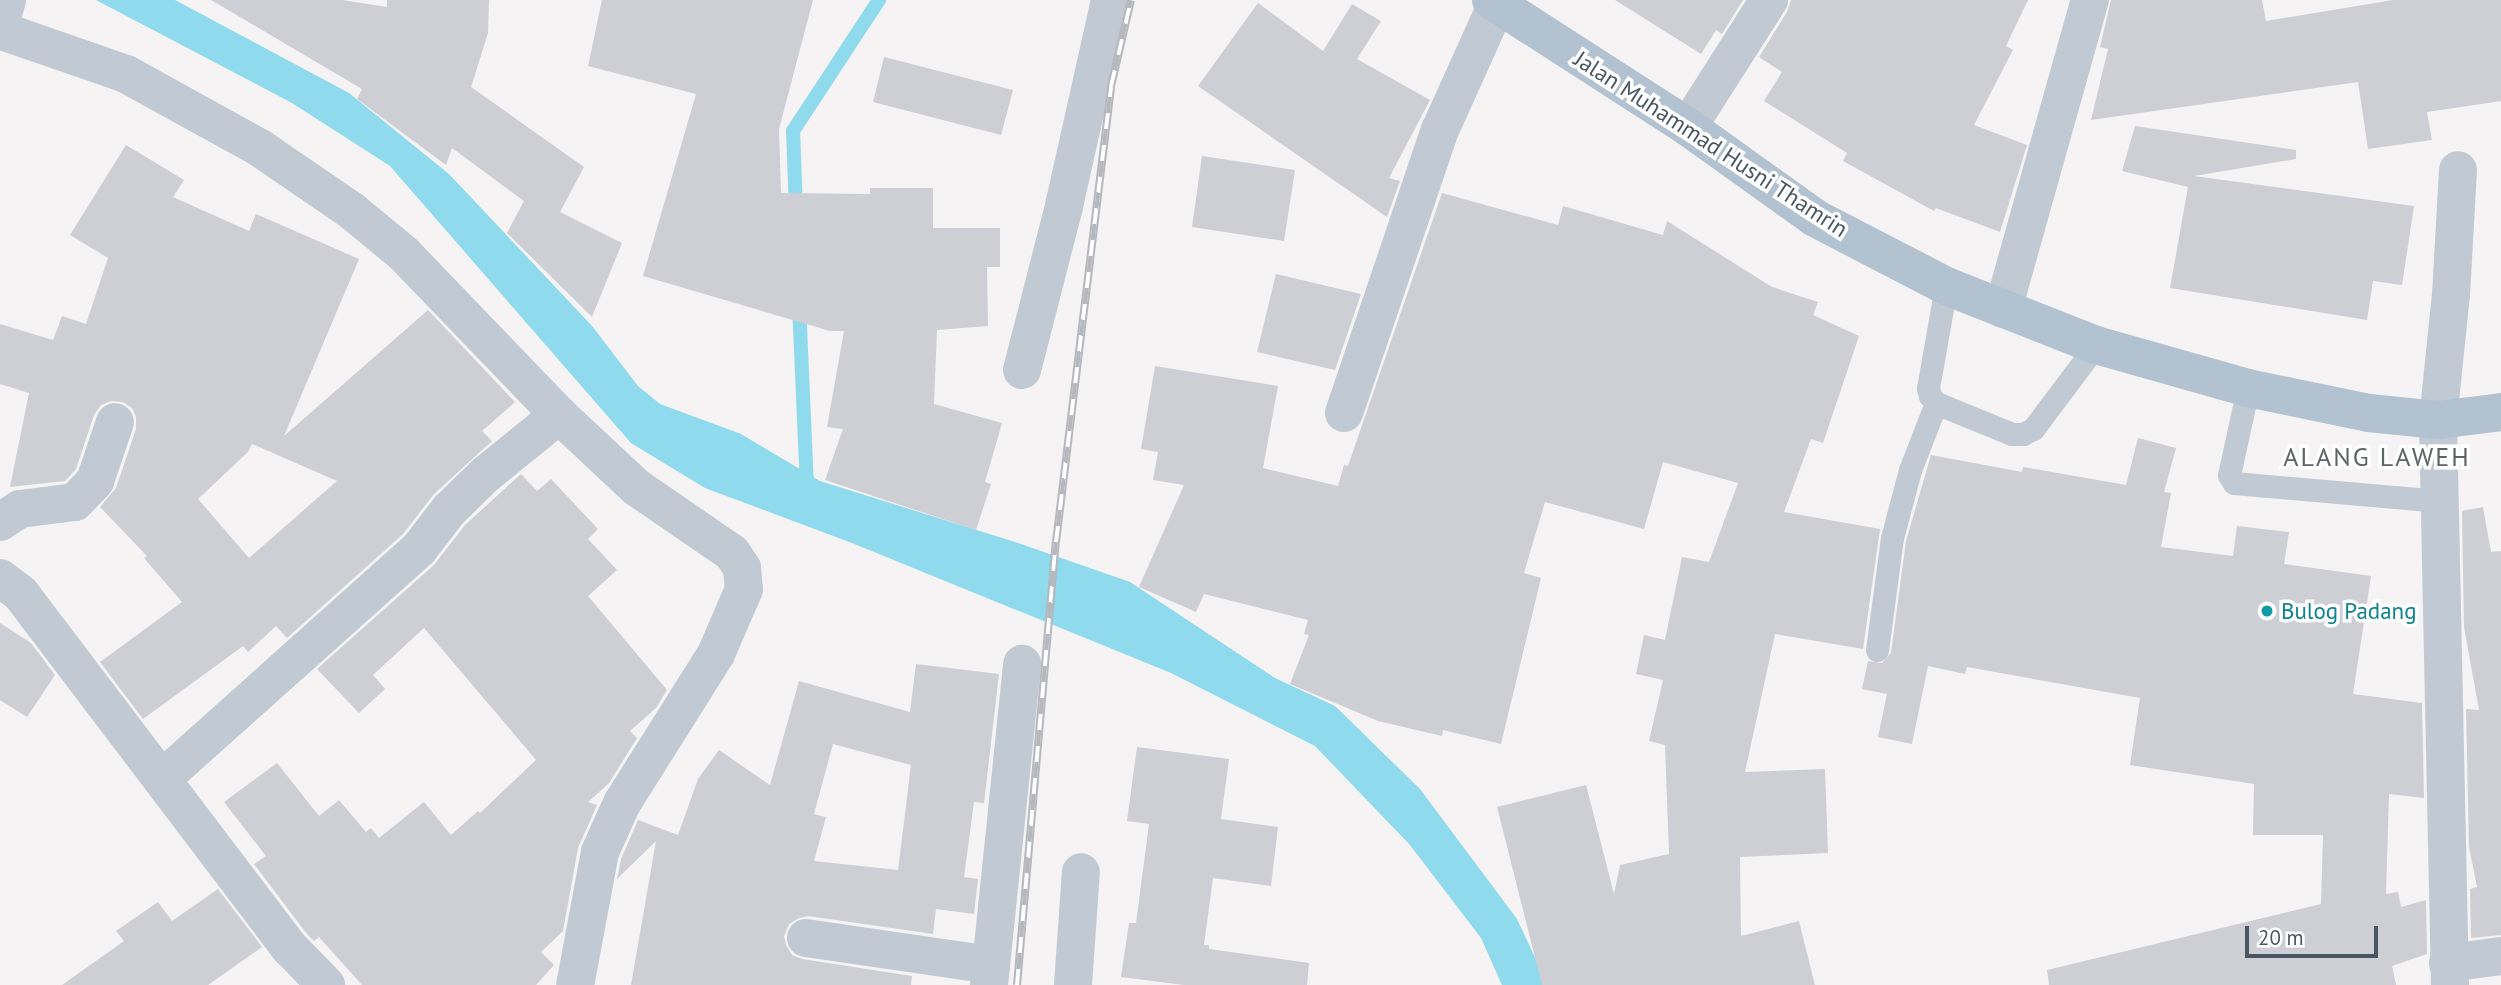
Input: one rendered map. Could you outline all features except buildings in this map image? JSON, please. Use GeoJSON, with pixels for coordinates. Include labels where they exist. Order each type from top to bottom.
{"type":"FeatureCollection","features":[{"type":"Feature","properties":{"kind":"main road","name":"Jalan Muhammad Husni Thamrin"},"geometry":{"type":"LineString","coordinates":[[1494,2],[1688,127],[1815,218],[1946,286],[2096,345],[2248,388],[2369,413],[2438,420],[2501,412]]}},
{"type":"Feature","properties":{"kind":"street"},"geometry":{"type":"LineString","coordinates":[[6,0],[1,21],[5,32],[126,74],[260,148],[352,211],[404,254],[559,415],[636,488],[732,553],[742,568],[744,589],[716,654],[622,803],[600,852],[575,985]]}},
{"type":"Feature","properties":{"kind":"street"},"geometry":{"type":"LineString","coordinates":[[1022,370],[1064,206],[1110,0]]}},
{"type":"Feature","properties":{"kind":"street"},"geometry":{"type":"LineString","coordinates":[[1688,127],[1769,0]]}},
{"type":"Feature","properties":{"kind":"street"},"geometry":{"type":"LineString","coordinates":[[2003,309],[2090,0]]}},
{"type":"Feature","properties":{"kind":"street"},"geometry":{"type":"LineString","coordinates":[[1344,414],[1440,130],[1494,2]]}},
{"type":"Feature","properties":{"kind":"street"},"geometry":{"type":"LineString","coordinates":[[2458,170],[2451,295],[2438,420],[2449,974],[2501,956]]}},
{"type":"Feature","properties":{"kind":"street"},"geometry":{"type":"LineString","coordinates":[[163,778],[419,549],[449,510],[485,475],[559,415]]}},
{"type":"Feature","properties":{"kind":"street"},"geometry":{"type":"LineString","coordinates":[[0,522],[20,509],[75,502],[95,481],[115,422]]}},
{"type":"Feature","properties":{"kind":"street"},"geometry":{"type":"LineString","coordinates":[[0,578],[21,594],[290,948],[326,985]]}},
{"type":"Feature","properties":{"kind":"street"},"geometry":{"type":"LineString","coordinates":[[806,939],[990,975],[1022,664]]}},
{"type":"Feature","properties":{"kind":"street"},"geometry":{"type":"LineString","coordinates":[[1073,985],[1081,872]]}},
{"type":"Feature","properties":{"kind":"lane"},"geometry":{"type":"LineString","coordinates":[[1946,286],[1928,388],[1936,403],[2012,434],[2033,429],[2096,345]]}},
{"type":"Feature","properties":{"kind":"lane"},"geometry":{"type":"LineString","coordinates":[[2248,388],[2229,475],[2234,483],[2440,501]]}},
{"type":"Feature","properties":{"kind":"lane"},"geometry":{"type":"LineString","coordinates":[[1877,650],[1892,538],[1910,470],[1936,403]]}},
{"type":"Feature","properties":{"kind":"water"},"geometry":{"type":"Polygon","coordinates":[[[96,0],[175,0],[349,93],[449,174],[592,326],[638,386],[660,404],[741,434],[820,481],[1015,542],[1130,582],[1275,678],[1335,706],[1420,789],[1517,919],[1548,985],[1502,985],[1481,938],[1410,845],[1315,746],[1171,673],[852,543],[705,488],[631,443],[390,166],[292,103],[96,0]]]}},
{"type":"Feature","properties":{"kind":"waterway"},"geometry":{"type":"LineString","coordinates":[[796,211],[793,131],[879,0]]}},
{"type":"Feature","properties":{"kind":"waterway"},"geometry":{"type":"LineString","coordinates":[[799,304],[807,490]]}},
{"type":"Feature","properties":{"kind":"railway"},"geometry":{"type":"LineString","coordinates":[[1017,985],[1056,542],[1111,86],[1131,0]]}},
{"type":"Feature","properties":{"kind":"place","name":"Bulog Padang"},"geometry":{"type":"Point","coordinates":[2267,611]}},
{"type":"Feature","properties":{"kind":"district","name":"ALANG LAWEH"},"geometry":{"type":"Point","coordinates":[2377,457]}}]}
